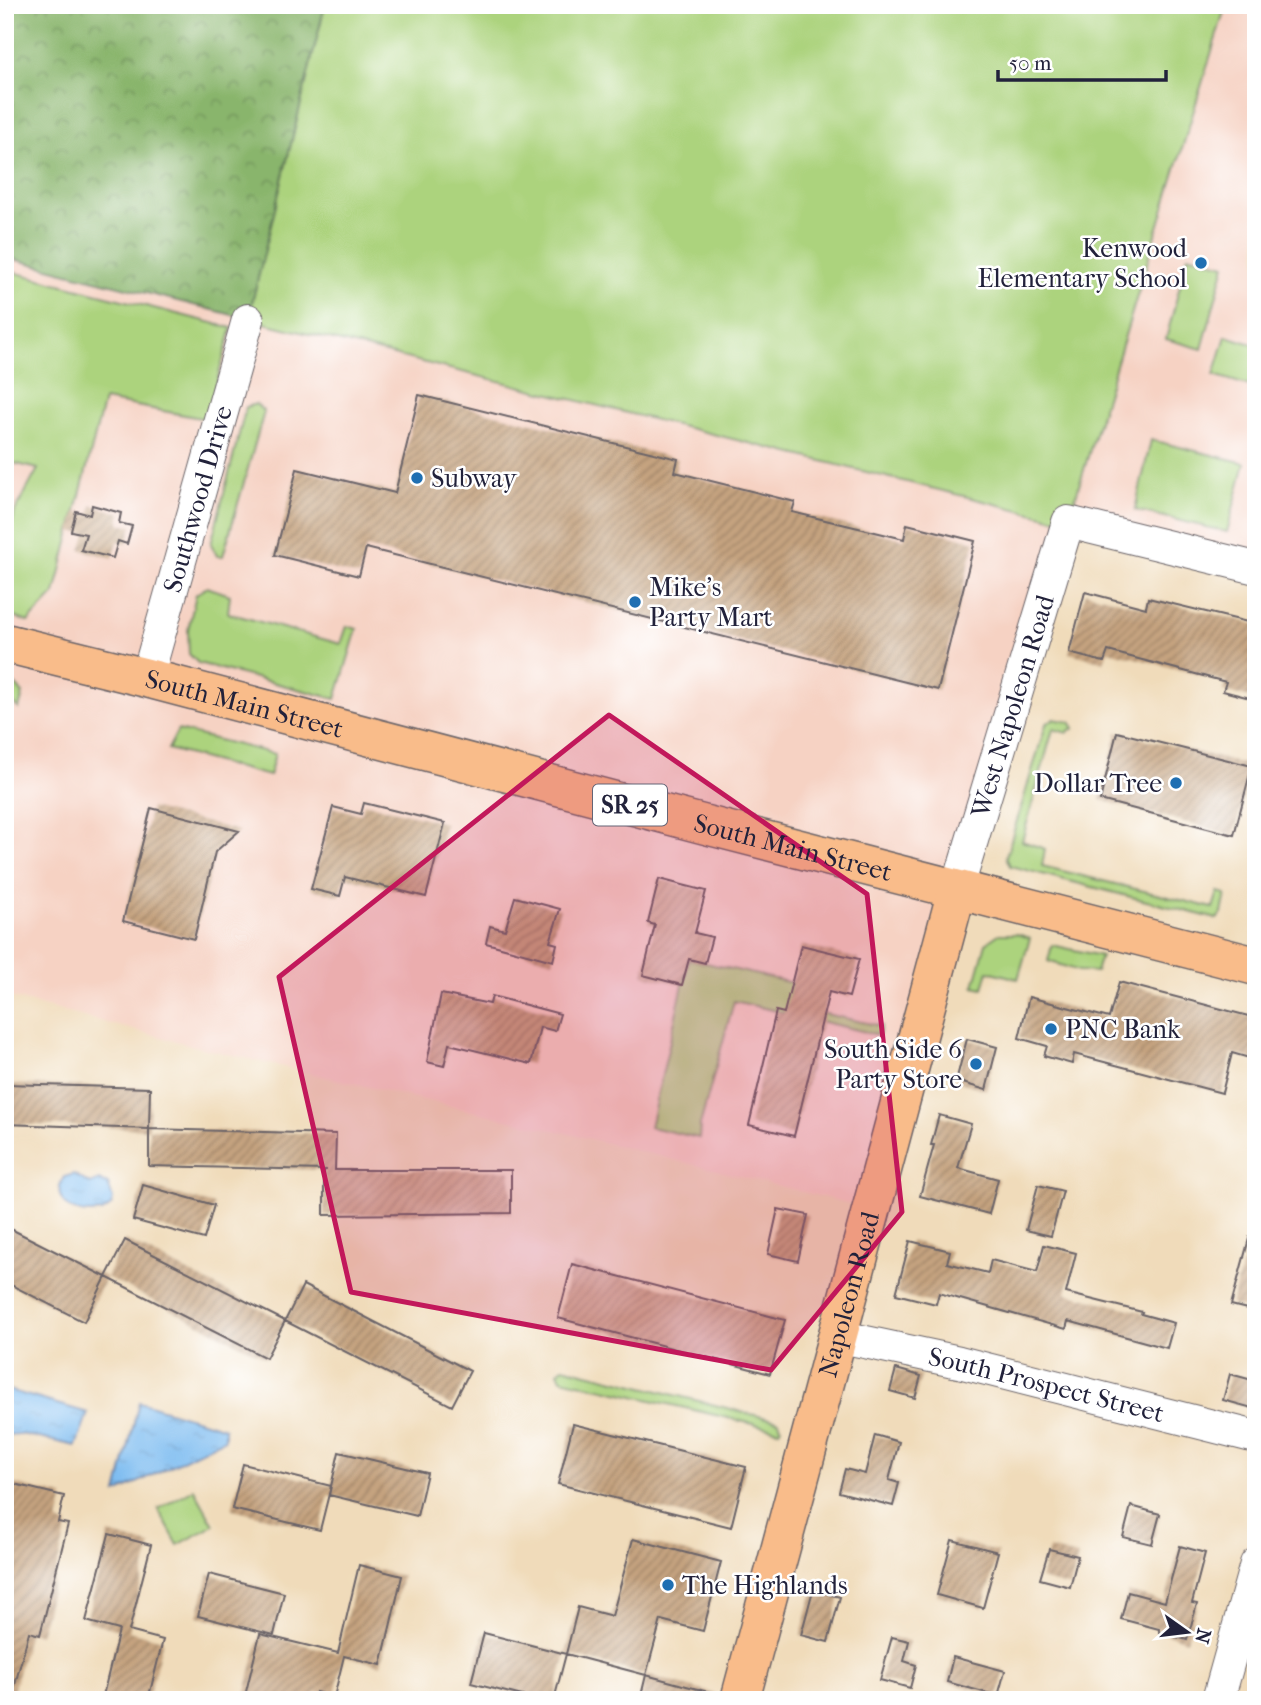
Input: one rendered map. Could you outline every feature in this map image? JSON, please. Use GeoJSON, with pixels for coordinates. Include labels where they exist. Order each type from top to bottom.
{"type":"FeatureCollection","features":[{"type":"Feature","properties":{"kind":"main road","name":"South Main Street"},"geometry":{"type":"LineString","coordinates":[[5,643],[1256,966]]}},
{"type":"Feature","properties":{"kind":"main road","name":"Napoleon Road"},"geometry":{"type":"LineString","coordinates":[[740,1700],[957,890]]}},
{"type":"Feature","properties":{"kind":"street","name":"Southwood Drive"},"geometry":{"type":"LineString","coordinates":[[147,678],[248,320]]}},
{"type":"Feature","properties":{"kind":"street","name":"West Napoleon Road"},"geometry":{"type":"LineString","coordinates":[[957,890],[1068,522],[1256,568]]}},
{"type":"Feature","properties":{"kind":"street","name":"South Prospect Street"},"geometry":{"type":"LineString","coordinates":[[837,1336],[959,1362],[1256,1437]]}},
{"type":"Feature","properties":{"kind":"street"},"geometry":{"type":"LineString","coordinates":[[1218,1700],[1256,1564]]}},
{"type":"Feature","properties":{"kind":"highlighted area"},"geometry":{"type":"Polygon","coordinates":[[[609,715],[867,894],[902,1212],[771,1370],[351,1292],[279,977],[609,715]]]}},
{"type":"Feature","properties":{"kind":"shaded area"},"geometry":{"type":"Polygon","coordinates":[[[1226,5],[1256,5],[1256,568],[1068,522],[871,1209],[574,1135],[198,1047],[5,996],[5,257],[1067,521],[1226,5]]]}},
{"type":"Feature","properties":{"kind":"green space"},"geometry":{"type":"Polygon","coordinates":[[[5,5],[325,5],[248,319],[5,257],[5,5]]]}},
{"type":"Feature","properties":{"kind":"green space"},"geometry":{"type":"Polygon","coordinates":[[[325,5],[1226,5],[1068,522],[248,319],[325,5]]]}},
{"type":"Feature","properties":{"kind":"green space"},"geometry":{"type":"Polygon","coordinates":[[[1188,255],[1225,265],[1202,349],[1166,339],[1188,255]]]}},
{"type":"Feature","properties":{"kind":"green space"},"geometry":{"type":"Polygon","coordinates":[[[5,270],[232,328],[206,419],[104,400],[55,594],[28,622],[5,614],[5,550],[15,511],[38,469],[5,461],[5,270]]]}},
{"type":"Feature","properties":{"kind":"green space"},"geometry":{"type":"Polygon","coordinates":[[[1226,336],[1256,345],[1256,388],[1214,375],[1226,336]]]}},
{"type":"Feature","properties":{"kind":"green space"},"geometry":{"type":"Polygon","coordinates":[[[256,404],[264,412],[223,556],[217,556],[211,544],[246,407],[256,404]]]}},
{"type":"Feature","properties":{"kind":"green space"},"geometry":{"type":"Polygon","coordinates":[[[1151,440],[1245,463],[1227,532],[1135,510],[1151,440]]]}},
{"type":"Feature","properties":{"kind":"green space"},"geometry":{"type":"Polygon","coordinates":[[[207,587],[230,595],[228,613],[341,644],[347,626],[357,629],[336,699],[198,663],[189,654],[188,630],[196,594],[207,587]]]}},
{"type":"Feature","properties":{"kind":"green space"},"geometry":{"type":"Polygon","coordinates":[[[5,682],[15,685],[23,693],[19,709],[5,698],[5,682]]]}},
{"type":"Feature","properties":{"kind":"green space"},"geometry":{"type":"Polygon","coordinates":[[[1053,719],[1070,722],[1074,728],[1067,733],[1053,729],[1022,841],[1045,849],[1042,866],[1213,908],[1218,892],[1226,894],[1222,913],[1217,919],[1010,866],[1006,857],[1046,724],[1053,719]]]}},
{"type":"Feature","properties":{"kind":"green space"},"geometry":{"type":"Polygon","coordinates":[[[178,730],[275,754],[269,776],[168,749],[178,730]]]}},
{"type":"Feature","properties":{"kind":"green space"},"geometry":{"type":"Polygon","coordinates":[[[999,934],[1017,934],[1030,938],[1018,979],[988,971],[983,988],[974,986],[986,943],[999,934]]]}},
{"type":"Feature","properties":{"kind":"green space"},"geometry":{"type":"Polygon","coordinates":[[[1052,945],[1101,956],[1096,972],[1079,971],[1048,961],[1052,945]]]}},
{"type":"Feature","properties":{"kind":"green space"},"geometry":{"type":"Polygon","coordinates":[[[689,959],[792,983],[788,1006],[881,1026],[879,1035],[734,1001],[700,1125],[699,1138],[650,1127],[689,959]]]}},
{"type":"Feature","properties":{"kind":"green space"},"geometry":{"type":"Polygon","coordinates":[[[563,1367],[779,1421],[781,1427],[779,1430],[561,1379],[558,1372],[563,1367]]]}},
{"type":"Feature","properties":{"kind":"green space"},"geometry":{"type":"Polygon","coordinates":[[[194,1489],[214,1525],[178,1545],[158,1509],[194,1489]]]}},
{"type":"Feature","properties":{"kind":"water"},"geometry":{"type":"Polygon","coordinates":[[[74,1174],[90,1184],[99,1180],[108,1184],[113,1199],[111,1206],[102,1212],[90,1213],[75,1210],[64,1203],[61,1198],[61,1185],[64,1177],[74,1174]]]}},
{"type":"Feature","properties":{"kind":"water"},"geometry":{"type":"Polygon","coordinates":[[[5,1389],[88,1413],[76,1446],[21,1434],[5,1435],[5,1389]]]}},
{"type":"Feature","properties":{"kind":"water"},"geometry":{"type":"Polygon","coordinates":[[[139,1402],[225,1428],[225,1439],[117,1493],[139,1402]]]}},
{"type":"Feature","properties":{"kind":"building"},"geometry":{"type":"Polygon","coordinates":[[[419,395],[678,459],[675,472],[795,502],[792,512],[904,539],[907,524],[975,541],[938,690],[366,548],[359,576],[275,555],[297,469],[395,493],[419,395]]]}},
{"type":"Feature","properties":{"kind":"building"},"geometry":{"type":"Polygon","coordinates":[[[92,505],[121,513],[119,523],[132,526],[127,544],[118,541],[113,558],[81,550],[86,534],[71,531],[76,511],[90,515],[92,505]]]}},
{"type":"Feature","properties":{"kind":"building"},"geometry":{"type":"Polygon","coordinates":[[[1085,592],[1146,608],[1148,598],[1256,624],[1256,675],[1250,698],[1223,691],[1226,682],[1108,651],[1104,662],[1069,653],[1085,592]]]}},
{"type":"Feature","properties":{"kind":"building","name":"Dollar Tree"},"geometry":{"type":"Polygon","coordinates":[[[1117,732],[1252,766],[1234,835],[1100,800],[1117,732]]]}},
{"type":"Feature","properties":{"kind":"building"},"geometry":{"type":"Polygon","coordinates":[[[364,803],[445,823],[426,897],[345,877],[340,896],[311,889],[333,807],[361,814],[364,803]]]}},
{"type":"Feature","properties":{"kind":"building"},"geometry":{"type":"Polygon","coordinates":[[[151,808],[239,831],[215,852],[194,939],[123,921],[151,808]]]}},
{"type":"Feature","properties":{"kind":"building"},"geometry":{"type":"Polygon","coordinates":[[[659,879],[706,891],[695,933],[712,937],[705,963],[689,959],[682,985],[643,975],[655,925],[648,923],[659,879]]]}},
{"type":"Feature","properties":{"kind":"building"},"geometry":{"type":"Polygon","coordinates":[[[515,897],[560,909],[550,942],[557,944],[553,961],[486,943],[490,926],[505,930],[515,897]]]}},
{"type":"Feature","properties":{"kind":"building"},"geometry":{"type":"Polygon","coordinates":[[[801,945],[859,959],[849,997],[829,992],[794,1136],[749,1125],[776,1011],[784,1013],[801,945]]]}},
{"type":"Feature","properties":{"kind":"building"},"geometry":{"type":"Polygon","coordinates":[[[1119,982],[1256,1018],[1256,1060],[1232,1053],[1222,1093],[1074,1054],[1072,1064],[1044,1056],[1047,1046],[1019,1038],[1029,997],[1109,1018],[1119,982]]]}},
{"type":"Feature","properties":{"kind":"building"},"geometry":{"type":"Polygon","coordinates":[[[441,994],[490,1004],[492,996],[560,1014],[555,1031],[540,1027],[531,1064],[449,1044],[444,1066],[427,1062],[441,994]]]}},
{"type":"Feature","properties":{"kind":"building","name":"South Side 6 Party Store"},"geometry":{"type":"Polygon","coordinates":[[[967,1039],[997,1047],[986,1090],[956,1081],[967,1039]]]}},
{"type":"Feature","properties":{"kind":"building"},"geometry":{"type":"Polygon","coordinates":[[[5,1084],[150,1088],[149,1129],[5,1124],[5,1084]]]}},
{"type":"Feature","properties":{"kind":"building"},"geometry":{"type":"Polygon","coordinates":[[[939,1115],[971,1124],[958,1168],[998,1179],[989,1214],[920,1196],[939,1115]]]}},
{"type":"Feature","properties":{"kind":"building"},"geometry":{"type":"Polygon","coordinates":[[[149,1129],[336,1134],[335,1170],[511,1170],[511,1213],[324,1215],[324,1170],[327,1170],[149,1166],[149,1129]]]}},
{"type":"Feature","properties":{"kind":"building"},"geometry":{"type":"Polygon","coordinates":[[[143,1185],[214,1205],[204,1239],[133,1220],[143,1185]]]}},
{"type":"Feature","properties":{"kind":"building"},"geometry":{"type":"Polygon","coordinates":[[[1038,1185],[1063,1191],[1051,1236],[1026,1230],[1038,1185]]]}},
{"type":"Feature","properties":{"kind":"building"},"geometry":{"type":"Polygon","coordinates":[[[778,1209],[808,1215],[798,1261],[768,1254],[778,1209]]]}},
{"type":"Feature","properties":{"kind":"building"},"geometry":{"type":"Polygon","coordinates":[[[5,1226],[106,1277],[84,1322],[5,1282],[5,1226]]]}},
{"type":"Feature","properties":{"kind":"building"},"geometry":{"type":"Polygon","coordinates":[[[1250,1235],[1256,1235],[1256,1291],[1251,1310],[1231,1305],[1250,1235]]]}},
{"type":"Feature","properties":{"kind":"building"},"geometry":{"type":"Polygon","coordinates":[[[125,1240],[285,1321],[266,1358],[106,1277],[125,1240]]]}},
{"type":"Feature","properties":{"kind":"building"},"geometry":{"type":"Polygon","coordinates":[[[910,1241],[950,1251],[947,1263],[988,1273],[991,1260],[1037,1272],[1044,1245],[1076,1253],[1066,1293],[1174,1323],[1167,1348],[1068,1321],[1066,1329],[939,1293],[936,1304],[896,1294],[910,1241]]]}},
{"type":"Feature","properties":{"kind":"building"},"geometry":{"type":"Polygon","coordinates":[[[572,1264],[785,1320],[770,1374],[558,1318],[572,1264]]]}},
{"type":"Feature","properties":{"kind":"building"},"geometry":{"type":"Polygon","coordinates":[[[303,1285],[470,1371],[452,1406],[285,1321],[303,1285]]]}},
{"type":"Feature","properties":{"kind":"building"},"geometry":{"type":"Polygon","coordinates":[[[896,1369],[921,1376],[915,1398],[890,1391],[896,1369]]]}},
{"type":"Feature","properties":{"kind":"building"},"geometry":{"type":"Polygon","coordinates":[[[1230,1374],[1256,1381],[1256,1409],[1223,1400],[1230,1374]]]}},
{"type":"Feature","properties":{"kind":"building"},"geometry":{"type":"Polygon","coordinates":[[[573,1424],[746,1467],[731,1527],[558,1484],[573,1424]]]}},
{"type":"Feature","properties":{"kind":"building"},"geometry":{"type":"Polygon","coordinates":[[[875,1435],[899,1442],[889,1480],[899,1483],[893,1506],[839,1492],[845,1469],[865,1474],[875,1435]]]}},
{"type":"Feature","properties":{"kind":"building"},"geometry":{"type":"Polygon","coordinates":[[[339,1452],[427,1473],[417,1516],[329,1495],[339,1452]]]}},
{"type":"Feature","properties":{"kind":"building"},"geometry":{"type":"Polygon","coordinates":[[[243,1464],[331,1486],[320,1530],[232,1509],[243,1464]]]}},
{"type":"Feature","properties":{"kind":"building"},"geometry":{"type":"Polygon","coordinates":[[[14,1484],[64,1496],[58,1522],[68,1524],[40,1635],[29,1632],[12,1696],[5,1695],[5,1508],[8,1508],[14,1484]]]}},
{"type":"Feature","properties":{"kind":"building"},"geometry":{"type":"Polygon","coordinates":[[[1131,1506],[1160,1514],[1152,1544],[1123,1537],[1131,1506]]]}},
{"type":"Feature","properties":{"kind":"building"},"geometry":{"type":"Polygon","coordinates":[[[109,1534],[151,1545],[129,1631],[163,1640],[148,1700],[102,1700],[119,1630],[86,1621],[109,1534]]]}},
{"type":"Feature","properties":{"kind":"building"},"geometry":{"type":"Polygon","coordinates":[[[633,1539],[721,1562],[703,1631],[661,1620],[646,1675],[566,1654],[578,1607],[612,1616],[633,1539]]]}},
{"type":"Feature","properties":{"kind":"building"},"geometry":{"type":"Polygon","coordinates":[[[952,1540],[998,1552],[983,1608],[937,1595],[952,1540]]]}},
{"type":"Feature","properties":{"kind":"building"},"geometry":{"type":"Polygon","coordinates":[[[1180,1546],[1205,1553],[1192,1603],[1197,1604],[1187,1640],[1121,1619],[1128,1592],[1165,1602],[1180,1546]]]}},
{"type":"Feature","properties":{"kind":"building"},"geometry":{"type":"Polygon","coordinates":[[[1049,1549],[1078,1556],[1070,1587],[1040,1579],[1049,1549]]]}},
{"type":"Feature","properties":{"kind":"building"},"geometry":{"type":"Polygon","coordinates":[[[359,1565],[402,1576],[381,1665],[344,1656],[334,1697],[316,1692],[315,1700],[244,1700],[260,1634],[338,1653],[359,1565]]]}},
{"type":"Feature","properties":{"kind":"building"},"geometry":{"type":"Polygon","coordinates":[[[209,1574],[284,1593],[274,1635],[198,1616],[209,1574]]]}},
{"type":"Feature","properties":{"kind":"building"},"geometry":{"type":"Polygon","coordinates":[[[813,1590],[840,1597],[828,1642],[801,1635],[813,1590]]]}},
{"type":"Feature","properties":{"kind":"building"},"geometry":{"type":"Polygon","coordinates":[[[484,1633],[566,1654],[554,1700],[538,1700],[471,1683],[484,1633]]]}},
{"type":"Feature","properties":{"kind":"building"},"geometry":{"type":"Polygon","coordinates":[[[892,1637],[909,1641],[904,1661],[916,1665],[910,1688],[880,1680],[892,1637]]]}},
{"type":"Feature","properties":{"kind":"building"},"geometry":{"type":"Polygon","coordinates":[[[953,1657],[1005,1671],[998,1696],[947,1682],[953,1657]]]}},
{"type":"Feature","properties":{"kind":"building"},"geometry":{"type":"Polygon","coordinates":[[[646,1675],[716,1694],[716,1700],[640,1700],[646,1675]]]}},
{"type":"Feature","properties":{"kind":"place","name":"Kenwood Elementary School"},"geometry":{"type":"Point","coordinates":[1201,263]}},
{"type":"Feature","properties":{"kind":"place","name":"Subway"},"geometry":{"type":"Point","coordinates":[417,478]}},
{"type":"Feature","properties":{"kind":"place","name":"Mike's Party Mart"},"geometry":{"type":"Point","coordinates":[635,602]}},
{"type":"Feature","properties":{"kind":"place","name":"Dollar Tree"},"geometry":{"type":"Point","coordinates":[1176,783]}},
{"type":"Feature","properties":{"kind":"place","name":"PNC Bank"},"geometry":{"type":"Point","coordinates":[1051,1029]}},
{"type":"Feature","properties":{"kind":"place","name":"South Side 6 Party Store"},"geometry":{"type":"Point","coordinates":[976,1064]}},
{"type":"Feature","properties":{"kind":"place","name":"The Highlands"},"geometry":{"type":"Point","coordinates":[668,1585]}}]}
